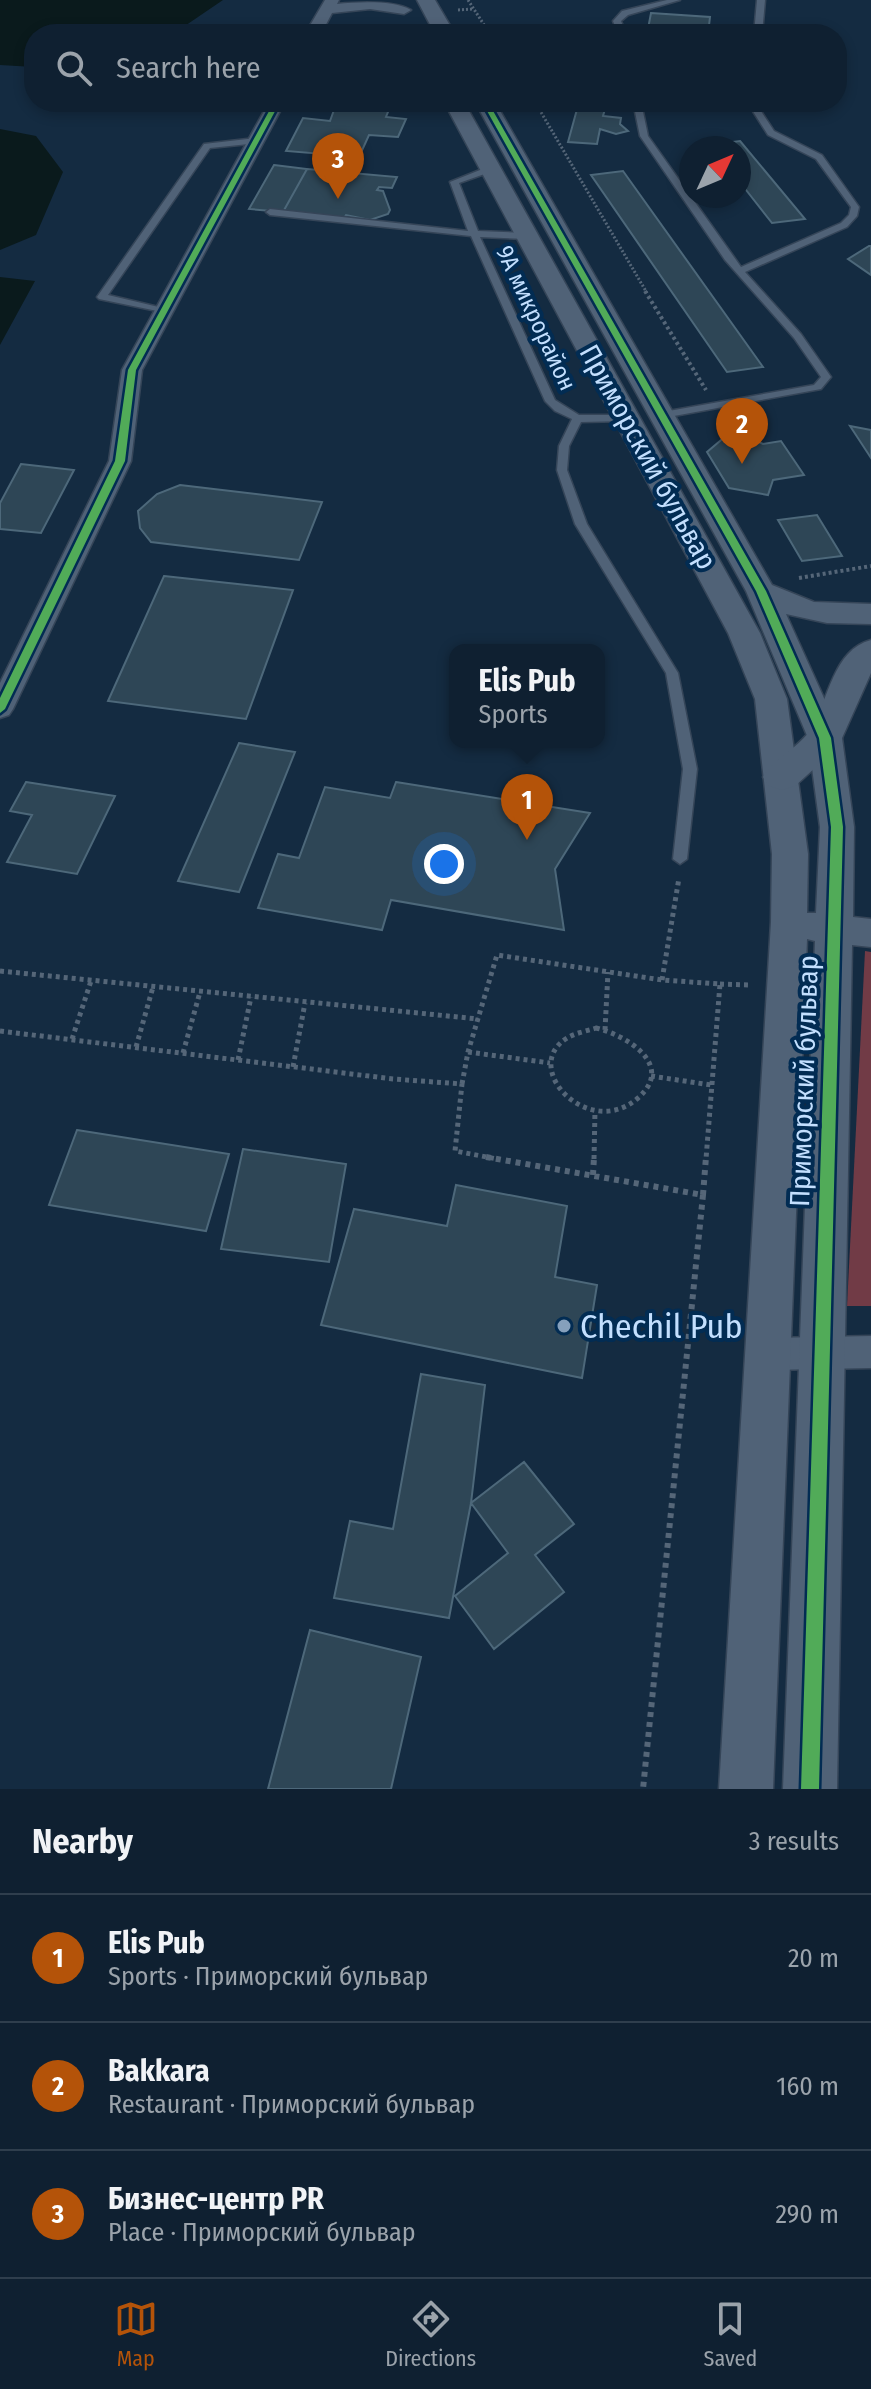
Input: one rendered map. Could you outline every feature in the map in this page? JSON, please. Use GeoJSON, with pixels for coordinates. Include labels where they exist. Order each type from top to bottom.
{"type":"FeatureCollection","features":[{"type":"Feature","properties":{"kind":"main road"},"geometry":{"type":"LineString","coordinates":[[782,777],[825,738],[866,663]]}},
{"type":"Feature","properties":{"kind":"street"},"geometry":{"type":"LineString","coordinates":[[426,0],[439,24]]}},
{"type":"Feature","properties":{"kind":"street"},"geometry":{"type":"LineString","coordinates":[[318,24],[329,4],[370,5],[406,12]]}},
{"type":"Feature","properties":{"kind":"street"},"geometry":{"type":"LineString","coordinates":[[0,709],[120,461],[132,370],[256,141],[266,112]]}},
{"type":"Feature","properties":{"kind":"street","name":"Приморский бульвар"},"geometry":{"type":"LineString","coordinates":[[459,112],[744,633],[771,699],[790,854],[789,922],[746,1789]]}},
{"type":"Feature","properties":{"kind":"street","name":"Приморский бульвар"},"geometry":{"type":"LineString","coordinates":[[491,112],[663,415],[774,586],[825,738],[852,931],[821,1354],[810,1789]]}},
{"type":"Feature","properties":{"kind":"street"},"geometry":{"type":"LineString","coordinates":[[774,586],[787,605],[826,615],[871,614]]}},
{"type":"Feature","properties":{"kind":"street"},"geometry":{"type":"LineString","coordinates":[[789,922],[852,931]]}},
{"type":"Feature","properties":{"kind":"street"},"geometry":{"type":"LineString","coordinates":[[769,1354],[871,1352]]}},
{"type":"Feature","properties":{"kind":"lane"},"geometry":{"type":"LineString","coordinates":[[618,24],[617,21],[625,13],[676,0]]}},
{"type":"Feature","properties":{"kind":"lane"},"geometry":{"type":"LineString","coordinates":[[759,24],[761,0]]}},
{"type":"Feature","properties":{"kind":"lane"},"geometry":{"type":"LineString","coordinates":[[639,112],[644,136],[739,271],[798,336],[826,377],[817,387],[663,415]]}},
{"type":"Feature","properties":{"kind":"lane"},"geometry":{"type":"LineString","coordinates":[[739,271],[844,225],[853,216],[855,207],[819,157],[771,133],[757,112]]}},
{"type":"Feature","properties":{"kind":"lane"},"geometry":{"type":"LineString","coordinates":[[164,311],[102,297],[207,146],[256,141]]}},
{"type":"Feature","properties":{"kind":"lane"},"geometry":{"type":"LineString","coordinates":[[490,169],[454,182],[474,234],[527,236]]}},
{"type":"Feature","properties":{"kind":"lane","name":"9А микрорайон"},"geometry":{"type":"LineString","coordinates":[[270,212],[474,234],[550,401],[563,414],[577,419],[626,418]]}},
{"type":"Feature","properties":{"kind":"lane"},"geometry":{"type":"LineString","coordinates":[[577,419],[564,446],[562,470],[581,524],[672,673],[690,769],[680,859]]}},
{"type":"Feature","properties":{"kind":"path"},"geometry":{"type":"LineString","coordinates":[[468,0],[484,24]]}},
{"type":"Feature","properties":{"kind":"path"},"geometry":{"type":"LineString","coordinates":[[541,112],[707,393],[697,409]]}},
{"type":"Feature","properties":{"kind":"path"},"geometry":{"type":"LineString","coordinates":[[774,586],[871,566]]}},
{"type":"Feature","properties":{"kind":"path"},"geometry":{"type":"LineString","coordinates":[[662,980],[679,891],[680,859]]}},
{"type":"Feature","properties":{"kind":"path"},"geometry":{"type":"LineString","coordinates":[[643,1789],[703,1195],[720,984],[662,980],[497,955],[468,1052],[455,1151],[703,1195]]}},
{"type":"Feature","properties":{"kind":"path"},"geometry":{"type":"LineString","coordinates":[[0,971],[478,1019]]}},
{"type":"Feature","properties":{"kind":"path"},"geometry":{"type":"LineString","coordinates":[[605,1030],[608,972]]}},
{"type":"Feature","properties":{"kind":"path"},"geometry":{"type":"LineString","coordinates":[[72,1039],[91,981]]}},
{"type":"Feature","properties":{"kind":"path"},"geometry":{"type":"LineString","coordinates":[[136,1047],[153,987]]}},
{"type":"Feature","properties":{"kind":"path"},"geometry":{"type":"LineString","coordinates":[[183,1053],[200,992]]}},
{"type":"Feature","properties":{"kind":"path"},"geometry":{"type":"LineString","coordinates":[[238,1060],[251,997]]}},
{"type":"Feature","properties":{"kind":"path"},"geometry":{"type":"LineString","coordinates":[[293,1067],[305,1003]]}},
{"type":"Feature","properties":{"kind":"path"},"geometry":{"type":"LineString","coordinates":[[605,1030],[629,1038],[641,1048],[649,1062],[651,1076],[647,1090],[636,1102],[622,1109],[595,1111],[570,1103],[558,1091],[551,1077],[550,1063],[555,1049],[565,1038],[579,1031],[605,1030]]}},
{"type":"Feature","properties":{"kind":"path"},"geometry":{"type":"LineString","coordinates":[[0,1031],[462,1084]]}},
{"type":"Feature","properties":{"kind":"path"},"geometry":{"type":"LineString","coordinates":[[468,1052],[550,1063]]}},
{"type":"Feature","properties":{"kind":"path"},"geometry":{"type":"LineString","coordinates":[[651,1076],[711,1085]]}},
{"type":"Feature","properties":{"kind":"path"},"geometry":{"type":"LineString","coordinates":[[593,1175],[595,1111]]}},
{"type":"Feature","properties":{"kind":"shaded area"},"geometry":{"type":"Polygon","coordinates":[[[0,0],[223,0],[188,24],[24,24],[24,66],[0,65],[0,0]]]}},
{"type":"Feature","properties":{"kind":"shaded area"},"geometry":{"type":"Polygon","coordinates":[[[0,129],[36,136],[63,172],[36,235],[0,250],[0,129]]]}},
{"type":"Feature","properties":{"kind":"shaded area"},"geometry":{"type":"Polygon","coordinates":[[[0,277],[35,281],[0,345],[0,277]]]}},
{"type":"Feature","properties":{"kind":"shaded area"},"geometry":{"type":"Polygon","coordinates":[[[865,951],[871,952],[871,1306],[847,1306],[865,951]]]}},
{"type":"Feature","properties":{"kind":"building"},"geometry":{"type":"Polygon","coordinates":[[[651,13],[710,17],[709,24],[649,24],[651,13]]]}},
{"type":"Feature","properties":{"kind":"building"},"geometry":{"type":"Polygon","coordinates":[[[333,112],[388,112],[386,117],[406,119],[398,137],[369,135],[359,157],[286,151],[303,118],[330,121],[333,112]]]}},
{"type":"Feature","properties":{"kind":"building"},"geometry":{"type":"Polygon","coordinates":[[[576,112],[604,112],[603,116],[621,118],[620,124],[628,131],[616,134],[600,129],[597,144],[568,142],[576,112]]]}},
{"type":"Feature","properties":{"kind":"building"},"geometry":{"type":"Polygon","coordinates":[[[751,154],[805,219],[772,223],[751,196],[751,154]]]}},
{"type":"Feature","properties":{"kind":"building"},"geometry":{"type":"Polygon","coordinates":[[[274,165],[307,169],[283,212],[249,209],[274,165]]]}},
{"type":"Feature","properties":{"kind":"building"},"geometry":{"type":"Polygon","coordinates":[[[307,169],[397,177],[392,188],[379,187],[377,190],[383,191],[390,210],[388,214],[370,220],[346,215],[344,218],[283,212],[307,169]]]}},
{"type":"Feature","properties":{"kind":"building"},"geometry":{"type":"Polygon","coordinates":[[[623,171],[763,367],[727,372],[591,175],[623,171]]]}},
{"type":"Feature","properties":{"kind":"building"},"geometry":{"type":"Polygon","coordinates":[[[871,246],[871,275],[848,259],[871,246]]]}},
{"type":"Feature","properties":{"kind":"building"},"geometry":{"type":"Polygon","coordinates":[[[850,426],[871,430],[871,458],[850,426]]]}},
{"type":"Feature","properties":{"kind":"building"},"geometry":{"type":"Polygon","coordinates":[[[733,430],[763,444],[781,441],[804,475],[773,480],[768,495],[729,488],[707,452],[733,430]]]}},
{"type":"Feature","properties":{"kind":"building"},"geometry":{"type":"Polygon","coordinates":[[[21,464],[74,470],[41,533],[0,529],[0,503],[21,464]]]}},
{"type":"Feature","properties":{"kind":"building"},"geometry":{"type":"Polygon","coordinates":[[[180,485],[322,502],[299,560],[151,542],[140,528],[138,511],[157,494],[180,485]]]}},
{"type":"Feature","properties":{"kind":"building"},"geometry":{"type":"Polygon","coordinates":[[[817,515],[842,556],[802,561],[778,520],[817,515]]]}},
{"type":"Feature","properties":{"kind":"building"},"geometry":{"type":"Polygon","coordinates":[[[164,576],[293,590],[246,719],[108,701],[164,576]]]}},
{"type":"Feature","properties":{"kind":"building"},"geometry":{"type":"Polygon","coordinates":[[[239,743],[295,752],[239,892],[178,881],[239,743]]]}},
{"type":"Feature","properties":{"kind":"building"},"geometry":{"type":"Polygon","coordinates":[[[26,782],[115,796],[77,874],[7,862],[32,815],[10,811],[26,782]]]}},
{"type":"Feature","properties":{"kind":"building"},"geometry":{"type":"Polygon","coordinates":[[[396,782],[590,813],[555,869],[564,930],[391,900],[382,930],[258,908],[278,854],[299,858],[325,787],[390,798],[396,782]]]}},
{"type":"Feature","properties":{"kind":"building"},"geometry":{"type":"Polygon","coordinates":[[[77,1130],[229,1154],[206,1231],[49,1205],[77,1130]]]}},
{"type":"Feature","properties":{"kind":"building"},"geometry":{"type":"Polygon","coordinates":[[[243,1149],[346,1164],[329,1262],[221,1249],[243,1149]]]}},
{"type":"Feature","properties":{"kind":"building"},"geometry":{"type":"Polygon","coordinates":[[[456,1185],[567,1206],[555,1277],[597,1285],[582,1378],[321,1325],[354,1209],[447,1226],[456,1185]]]}},
{"type":"Feature","properties":{"kind":"building"},"geometry":{"type":"Polygon","coordinates":[[[421,1374],[485,1385],[471,1503],[449,1618],[334,1598],[350,1521],[393,1529],[421,1374]]]}},
{"type":"Feature","properties":{"kind":"building"},"geometry":{"type":"Polygon","coordinates":[[[524,1462],[574,1524],[535,1555],[564,1592],[494,1649],[455,1596],[508,1553],[471,1503],[524,1462]]]}},
{"type":"Feature","properties":{"kind":"building"},"geometry":{"type":"Polygon","coordinates":[[[310,1630],[421,1657],[391,1789],[268,1789],[310,1630]]]}},
{"type":"Feature","properties":{"kind":"cycle path"},"geometry":{"type":"LineString","coordinates":[[0,709],[120,461],[132,370],[272,112]]}},
{"type":"Feature","properties":{"kind":"cycle path"},"geometry":{"type":"LineString","coordinates":[[491,112],[761,591],[825,738],[837,827],[810,1789]]}},
{"type":"Feature","properties":{"kind":"place","name":"Бизнес-центр PR"},"geometry":{"type":"Point","coordinates":[338,199]}},
{"type":"Feature","properties":{"kind":"place","name":"Bakkara"},"geometry":{"type":"Point","coordinates":[742,464]}},
{"type":"Feature","properties":{"kind":"place","name":"Elis Pub"},"geometry":{"type":"Point","coordinates":[527,840]}},
{"type":"Feature","properties":{"kind":"place","name":"Chechil Pub"},"geometry":{"type":"Point","coordinates":[564,1326]}}]}
